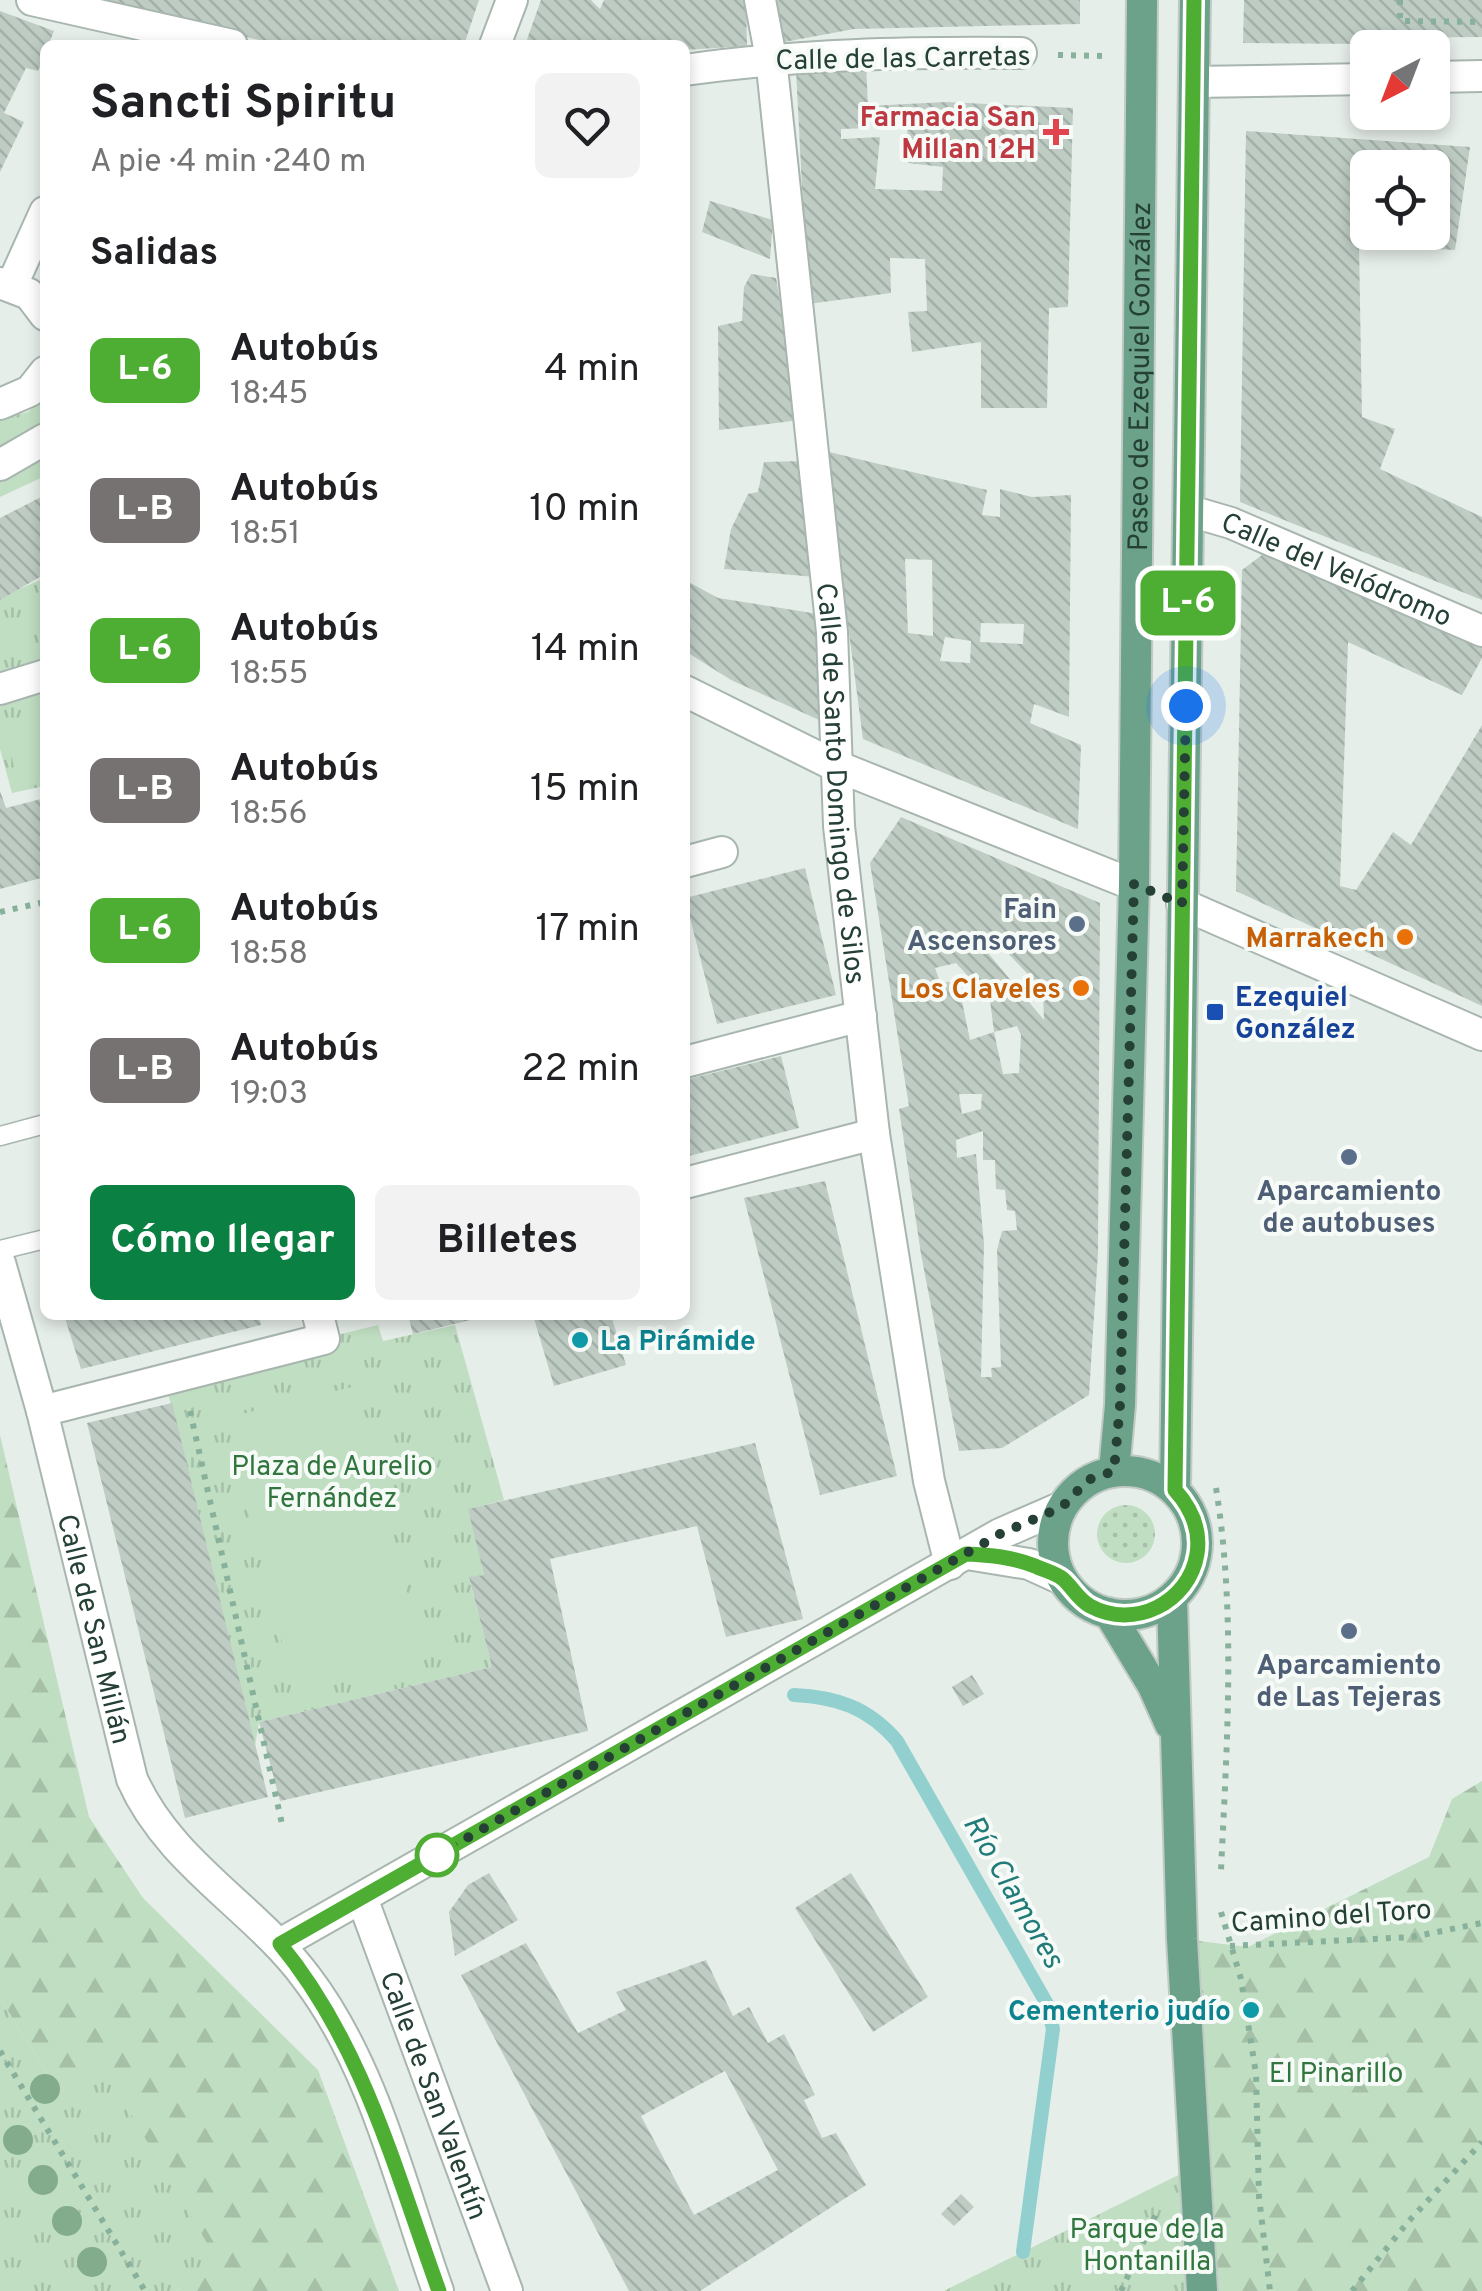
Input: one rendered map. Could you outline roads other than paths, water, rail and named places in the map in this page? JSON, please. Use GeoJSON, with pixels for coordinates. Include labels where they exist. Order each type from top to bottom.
{"type":"FeatureCollection","features":[{"type":"Feature","properties":{"kind":"main road","name":"Paseo de Ezequiel González"},"geometry":{"type":"LineString","coordinates":[[1114,1471],[1120,1405],[1134,884],[1142,0]]}},
{"type":"Feature","properties":{"kind":"main road","name":"Paseo de Ezequiel González"},"geometry":{"type":"LineString","coordinates":[[1175,1490],[1194,0]]}},
{"type":"Feature","properties":{"kind":"main road"},"geometry":{"type":"LineString","coordinates":[[1138,496],[1190,511]]}},
{"type":"Feature","properties":{"kind":"main road"},"geometry":{"type":"LineString","coordinates":[[1134,884],[1182,904]]}},
{"type":"Feature","properties":{"kind":"main road"},"geometry":{"type":"LineString","coordinates":[[1134,884],[1181,935]]}},
{"type":"Feature","properties":{"kind":"main road"},"geometry":{"type":"LineString","coordinates":[[1114,1471],[1153,1476],[1175,1490],[1190,1510],[1198,1543],[1188,1578],[1172,1599],[1142,1613],[1108,1613],[1083,1601],[1062,1579],[1053,1542],[1062,1507],[1088,1480],[1114,1471]]}},
{"type":"Feature","properties":{"kind":"main road"},"geometry":{"type":"LineString","coordinates":[[1172,1599],[1182,1939],[1202,2291]]}},
{"type":"Feature","properties":{"kind":"main road"},"geometry":{"type":"LineString","coordinates":[[1108,1613],[1154,1686],[1176,1738]]}},
{"type":"Feature","properties":{"kind":"street"},"geometry":{"type":"LineString","coordinates":[[32,0],[125,35],[178,40]]}},
{"type":"Feature","properties":{"kind":"street"},"geometry":{"type":"LineString","coordinates":[[497,40],[512,0]]}},
{"type":"Feature","properties":{"kind":"street","name":"Calle de Santo Domingo de Silos"},"geometry":{"type":"LineString","coordinates":[[760,0],[771,58],[832,632],[834,765],[874,1134],[929,1481],[958,1559]]}},
{"type":"Feature","properties":{"kind":"street","name":"Calle de las Carretas"},"geometry":{"type":"LineString","coordinates":[[690,69],[771,58],[1021,53]]}},
{"type":"Feature","properties":{"kind":"street"},"geometry":{"type":"LineString","coordinates":[[1450,77],[1482,76]]}},
{"type":"Feature","properties":{"kind":"street"},"geometry":{"type":"LineString","coordinates":[[1194,82],[1350,78]]}},
{"type":"Feature","properties":{"kind":"street"},"geometry":{"type":"LineString","coordinates":[[40,221],[6,284],[29,294],[40,308]]}},
{"type":"Feature","properties":{"kind":"street"},"geometry":{"type":"LineString","coordinates":[[0,404],[30,391],[40,380]]}},
{"type":"Feature","properties":{"kind":"street"},"geometry":{"type":"LineString","coordinates":[[0,464],[40,442]]}},
{"type":"Feature","properties":{"kind":"street","name":"Calle del Velódromo"},"geometry":{"type":"LineString","coordinates":[[1190,511],[1231,523],[1482,631]]}},
{"type":"Feature","properties":{"kind":"street"},"geometry":{"type":"LineString","coordinates":[[0,689],[40,677]]}},
{"type":"Feature","properties":{"kind":"street"},"geometry":{"type":"LineString","coordinates":[[690,694],[834,765],[1134,884]]}},
{"type":"Feature","properties":{"kind":"street"},"geometry":{"type":"LineString","coordinates":[[690,861],[722,852]]}},
{"type":"Feature","properties":{"kind":"street"},"geometry":{"type":"LineString","coordinates":[[1182,904],[1482,1036]]}},
{"type":"Feature","properties":{"kind":"street"},"geometry":{"type":"LineString","coordinates":[[690,1061],[861,1016]]}},
{"type":"Feature","properties":{"kind":"street"},"geometry":{"type":"LineString","coordinates":[[690,1181],[874,1134]]}},
{"type":"Feature","properties":{"kind":"street","name":"Calle de San Millán"},"geometry":{"type":"LineString","coordinates":[[0,1263],[42,1411],[124,1756],[140,1799],[180,1852],[280,1944],[327,2006],[360,2072],[438,2291]]}},
{"type":"Feature","properties":{"kind":"street"},"geometry":{"type":"LineString","coordinates":[[42,1411],[324,1339],[319,1320]]}},
{"type":"Feature","properties":{"kind":"street"},"geometry":{"type":"LineString","coordinates":[[280,1944],[1000,1534],[1062,1507]]}},
{"type":"Feature","properties":{"kind":"street"},"geometry":{"type":"LineString","coordinates":[[958,1559],[1029,1564],[1062,1579]]}},
{"type":"Feature","properties":{"kind":"street","name":"Calle de San Valentín"},"geometry":{"type":"LineString","coordinates":[[362,1898],[507,2291]]}},
{"type":"Feature","properties":{"kind":"lane"},"geometry":{"type":"LineString","coordinates":[[0,1136],[40,1125]]}},
{"type":"Feature","properties":{"kind":"lane"},"geometry":{"type":"LineString","coordinates":[[0,1250],[40,1239]]}},
{"type":"Feature","properties":{"kind":"waterway","name":"Río Clamores"},"geometry":{"type":"LineString","coordinates":[[794,1695],[850,1706],[875,1720],[897,1741],[1047,2004],[1053,2029],[1023,2252]]}},
{"type":"Feature","properties":{"kind":"place","name":"Farmacia San Millan 12H"},"geometry":{"type":"Point","coordinates":[1056,132]}},
{"type":"Feature","properties":{"kind":"place","name":"Fain Ascensores"},"geometry":{"type":"Point","coordinates":[1077,924]}},
{"type":"Feature","properties":{"kind":"place","name":"Marrakech"},"geometry":{"type":"Point","coordinates":[1405,937]}},
{"type":"Feature","properties":{"kind":"place","name":"Los Claveles"},"geometry":{"type":"Point","coordinates":[1081,988]}},
{"type":"Feature","properties":{"kind":"place","name":"Ezequiel González"},"geometry":{"type":"Point","coordinates":[1215,1012]}},
{"type":"Feature","properties":{"kind":"place","name":"Aparcamiento de autobuses"},"geometry":{"type":"Point","coordinates":[1349,1157]}},
{"type":"Feature","properties":{"kind":"place","name":"La Pirámide"},"geometry":{"type":"Point","coordinates":[580,1340]}},
{"type":"Feature","properties":{"kind":"place","name":"Aparcamiento de Las Tejeras"},"geometry":{"type":"Point","coordinates":[1349,1631]}},
{"type":"Feature","properties":{"kind":"place","name":"Cementerio judío"},"geometry":{"type":"Point","coordinates":[1251,2010]}},
{"type":"Feature","properties":{"kind":"park label","name":"Plaza de Aurelio Fernández"},"geometry":{"type":"Point","coordinates":[332,1481]}},
{"type":"Feature","properties":{"kind":"park label","name":"El Pinarillo"},"geometry":{"type":"Point","coordinates":[1336,2072]}},
{"type":"Feature","properties":{"kind":"park label","name":"Parque de la Hontanilla"},"geometry":{"type":"Point","coordinates":[1147,2244]}}]}
